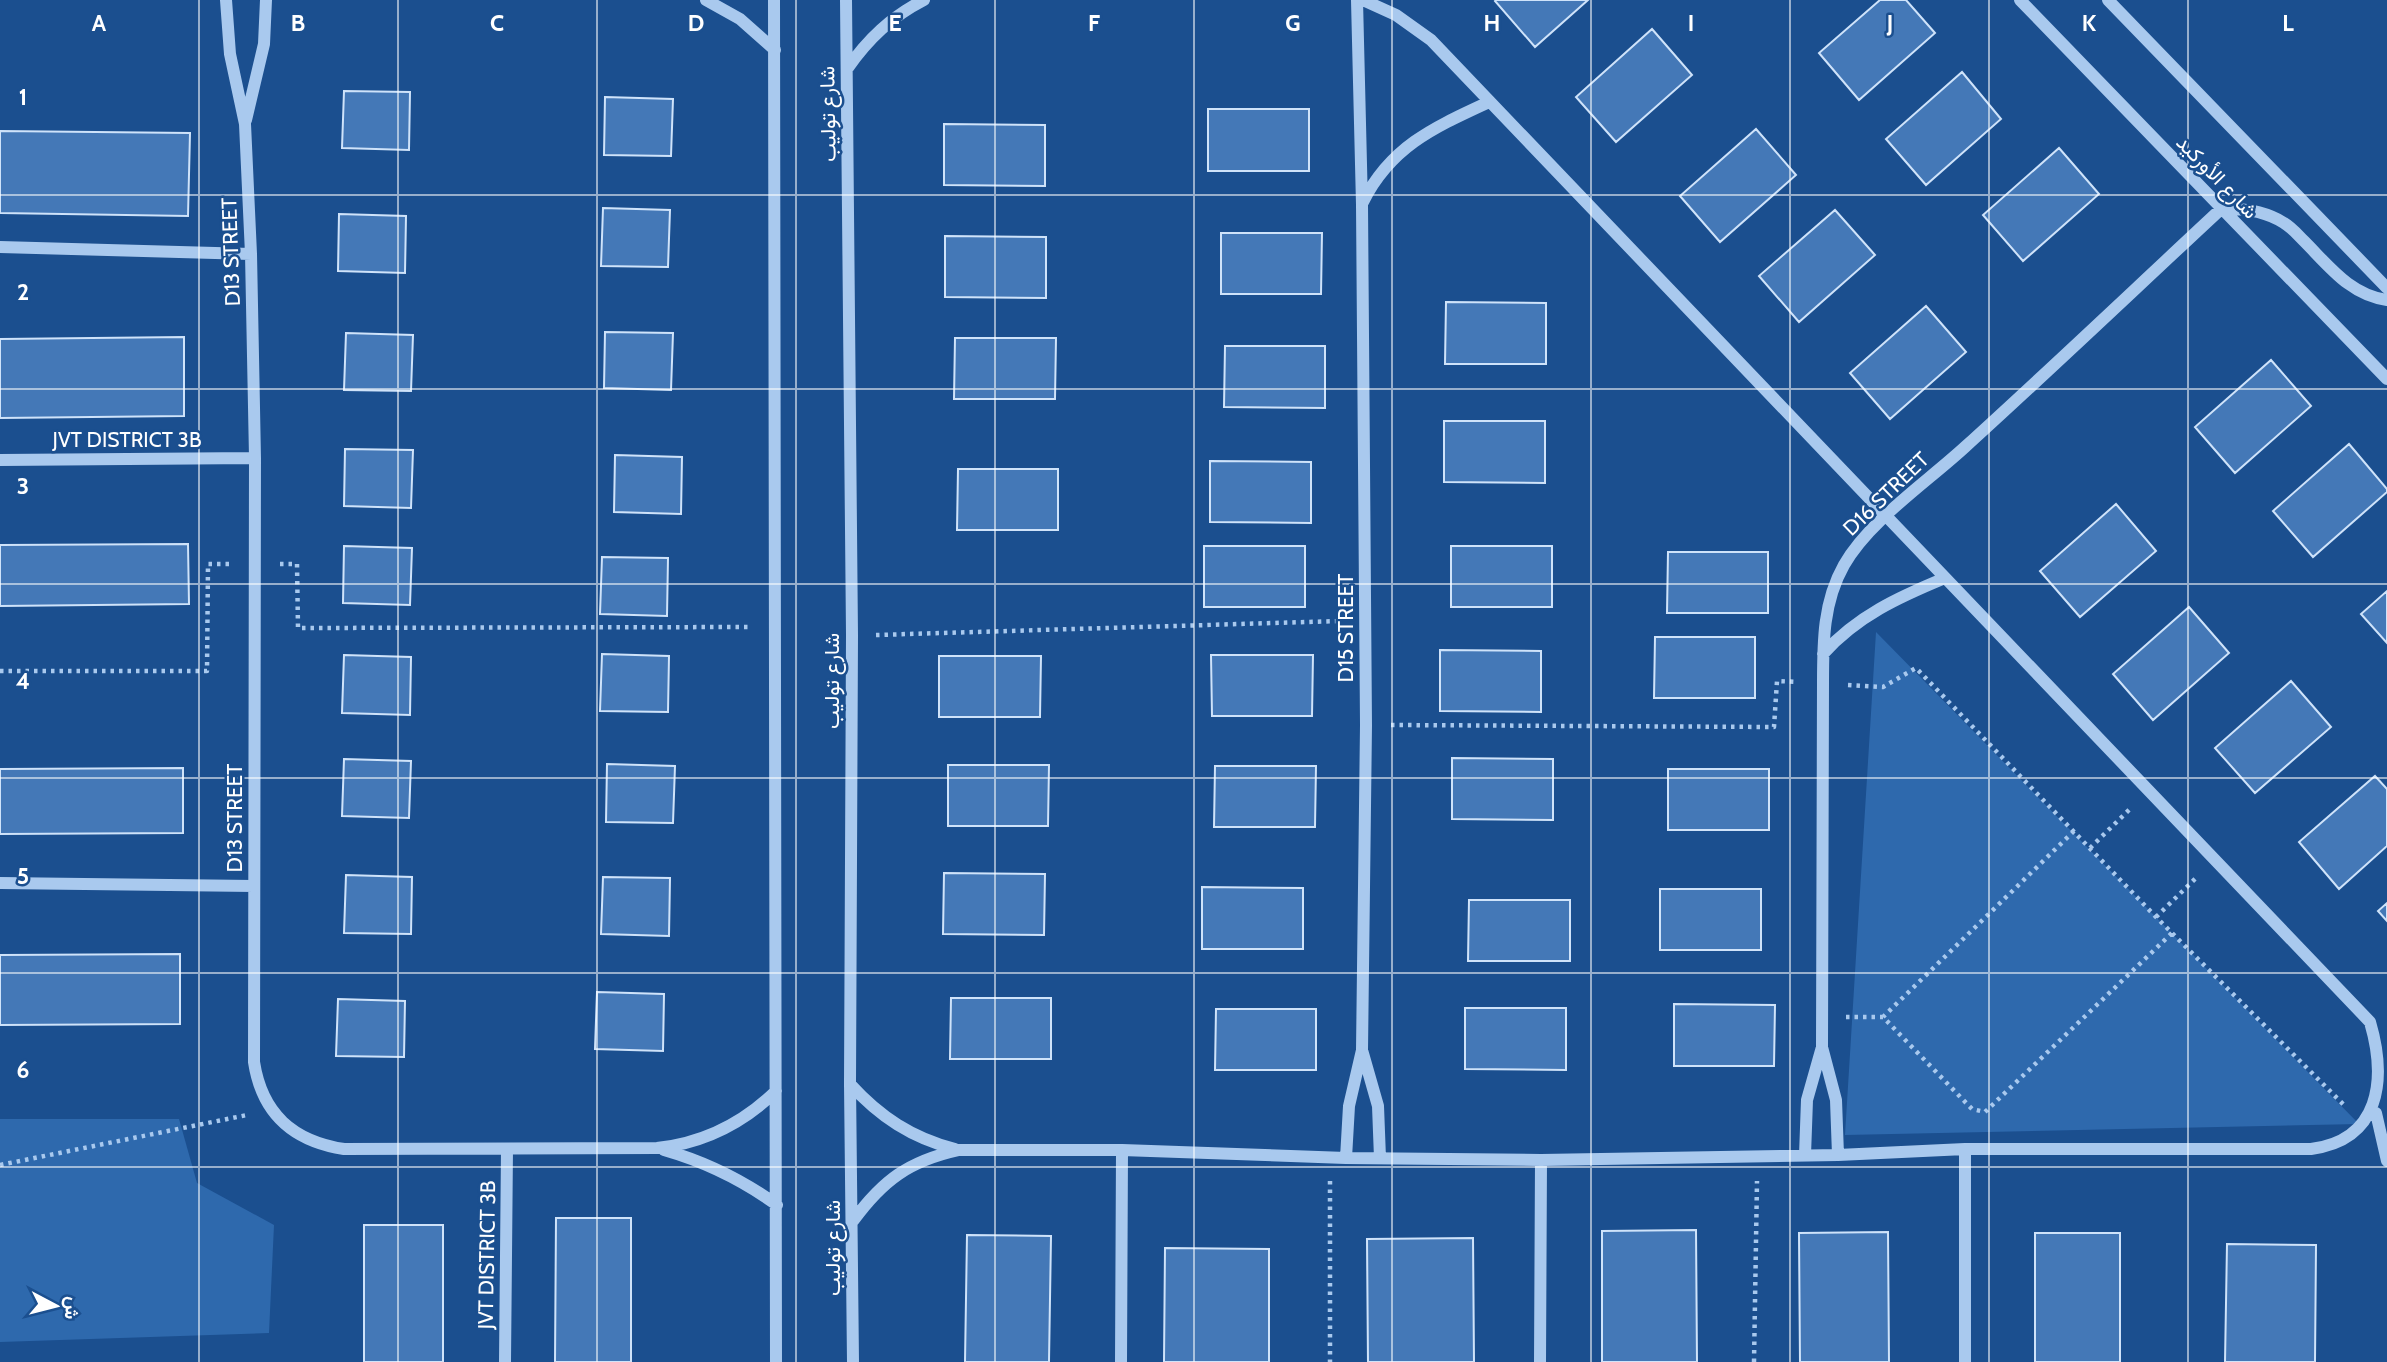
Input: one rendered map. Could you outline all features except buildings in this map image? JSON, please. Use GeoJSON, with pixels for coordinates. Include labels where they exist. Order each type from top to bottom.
{"type":"FeatureCollection","features":[{"type":"Feature","properties":{"kind":"street","name":"D13 STREET"},"geometry":{"type":"LineString","coordinates":[[226,0],[230,54],[245,124],[251,254],[255,458],[254,1062],[262,1095],[286,1126],[303,1138],[323,1146],[344,1149],[657,1148],[680,1146],[722,1131],[760,1107],[776,1091]]}},
{"type":"Feature","properties":{"kind":"street","name":"D13 STREET"},"geometry":{"type":"LineString","coordinates":[[245,124],[264,44],[266,0]]}},
{"type":"Feature","properties":{"kind":"street"},"geometry":{"type":"LineString","coordinates":[[706,0],[740,19],[775,50]]}},
{"type":"Feature","properties":{"kind":"street"},"geometry":{"type":"LineString","coordinates":[[774,0],[776,1362]]}},
{"type":"Feature","properties":{"kind":"street","name":"شارع توليب"},"geometry":{"type":"LineString","coordinates":[[846,0],[852,635],[850,1084],[853,1362]]}},
{"type":"Feature","properties":{"kind":"street"},"geometry":{"type":"LineString","coordinates":[[846,69],[879,29],[924,0]]}},
{"type":"Feature","properties":{"kind":"street","name":"D15 STREET"},"geometry":{"type":"LineString","coordinates":[[1346,1158],[1349,1106],[1362,1050],[1366,725],[1362,205],[1357,0]]}},
{"type":"Feature","properties":{"kind":"street"},"geometry":{"type":"LineString","coordinates":[[1363,0],[1415,26],[1432,40],[2370,1022],[2385,1055],[2387,1074],[2382,1116],[2387,1161]]}},
{"type":"Feature","properties":{"kind":"street","name":"شارع الأوركيد"},"geometry":{"type":"LineString","coordinates":[[2020,0],[2387,379]]}},
{"type":"Feature","properties":{"kind":"street"},"geometry":{"type":"LineString","coordinates":[[2108,0],[2387,288]]}},
{"type":"Feature","properties":{"kind":"street","name":"D15 STREET"},"geometry":{"type":"LineString","coordinates":[[1362,205],[1375,179],[1394,157],[1417,138],[1442,123],[1489,102]]}},
{"type":"Feature","properties":{"kind":"street"},"geometry":{"type":"LineString","coordinates":[[2221,209],[2255,211],[2287,224],[2348,285],[2372,297],[2387,300]]}},
{"type":"Feature","properties":{"kind":"street","name":"D16 STREET"},"geometry":{"type":"LineString","coordinates":[[1838,1155],[1836,1100],[1822,1047],[1823,654],[1831,593],[1844,564],[1863,538],[1964,449],[2221,209]]}},
{"type":"Feature","properties":{"kind":"street"},"geometry":{"type":"LineString","coordinates":[[0,247],[251,254]]}},
{"type":"Feature","properties":{"kind":"street","name":"JVT DISTRICT 3B"},"geometry":{"type":"LineString","coordinates":[[0,460],[255,458]]}},
{"type":"Feature","properties":{"kind":"street"},"geometry":{"type":"LineString","coordinates":[[1823,654],[1838,637],[1879,608],[1945,578]]}},
{"type":"Feature","properties":{"kind":"street"},"geometry":{"type":"LineString","coordinates":[[0,883],[254,886]]}},
{"type":"Feature","properties":{"kind":"street","name":"D16 STREET"},"geometry":{"type":"LineString","coordinates":[[1804,1155],[1807,1100],[1822,1047]]}},
{"type":"Feature","properties":{"kind":"street","name":"D15 STREET"},"geometry":{"type":"LineString","coordinates":[[1362,1050],[1378,1106],[1380,1158]]}},
{"type":"Feature","properties":{"kind":"street"},"geometry":{"type":"LineString","coordinates":[[850,1084],[868,1104],[888,1120],[910,1133],[959,1150]]}},
{"type":"Feature","properties":{"kind":"street"},"geometry":{"type":"LineString","coordinates":[[853,1221],[887,1181],[909,1166],[959,1150],[1122,1150],[1346,1158],[1542,1160],[1838,1155],[1965,1149],[2311,1149],[2332,1146],[2382,1116]]}},
{"type":"Feature","properties":{"kind":"street","name":"D13 STREET"},"geometry":{"type":"LineString","coordinates":[[657,1148],[733,1175],[777,1205]]}},
{"type":"Feature","properties":{"kind":"street","name":"JVT DISTRICT 3B"},"geometry":{"type":"LineString","coordinates":[[505,1362],[507,1149]]}},
{"type":"Feature","properties":{"kind":"street"},"geometry":{"type":"LineString","coordinates":[[1965,1149],[1965,1362]]}},
{"type":"Feature","properties":{"kind":"street"},"geometry":{"type":"LineString","coordinates":[[1121,1362],[1122,1150]]}},
{"type":"Feature","properties":{"kind":"street"},"geometry":{"type":"LineString","coordinates":[[1540,1362],[1542,1160]]}},
{"type":"Feature","properties":{"kind":"path"},"geometry":{"type":"LineString","coordinates":[[0,671],[207,671],[208,564],[297,564],[298,628],[775,626]]}},
{"type":"Feature","properties":{"kind":"path"},"geometry":{"type":"LineString","coordinates":[[852,635],[1365,621]]}},
{"type":"Feature","properties":{"kind":"path"},"geometry":{"type":"LineString","coordinates":[[1366,725],[1774,727],[1777,681],[1883,687],[1916,668],[2156,917],[2364,1126]]}},
{"type":"Feature","properties":{"kind":"path"},"geometry":{"type":"LineString","coordinates":[[2090,848],[2150,791]]}},
{"type":"Feature","properties":{"kind":"path"},"geometry":{"type":"LineString","coordinates":[[1822,1017],[1883,1017],[2074,831]]}},
{"type":"Feature","properties":{"kind":"path"},"geometry":{"type":"LineString","coordinates":[[2156,917],[2215,859]]}},
{"type":"Feature","properties":{"kind":"path"},"geometry":{"type":"LineString","coordinates":[[1883,1017],[1972,1109],[1985,1112],[2172,933]]}},
{"type":"Feature","properties":{"kind":"path"},"geometry":{"type":"LineString","coordinates":[[0,1165],[272,1110]]}},
{"type":"Feature","properties":{"kind":"path"},"geometry":{"type":"LineString","coordinates":[[1754,1362],[1757,1156]]}},
{"type":"Feature","properties":{"kind":"path"},"geometry":{"type":"LineString","coordinates":[[1329,1157],[1330,1362]]}},
{"type":"Feature","properties":{"kind":"shaded area"},"geometry":{"type":"Polygon","coordinates":[[[1876,632],[2359,1124],[1845,1135],[1876,632]]]}},
{"type":"Feature","properties":{"kind":"shaded area"},"geometry":{"type":"Polygon","coordinates":[[[0,1119],[179,1119],[197,1183],[274,1225],[269,1333],[0,1342],[0,1119]]]}}]}
